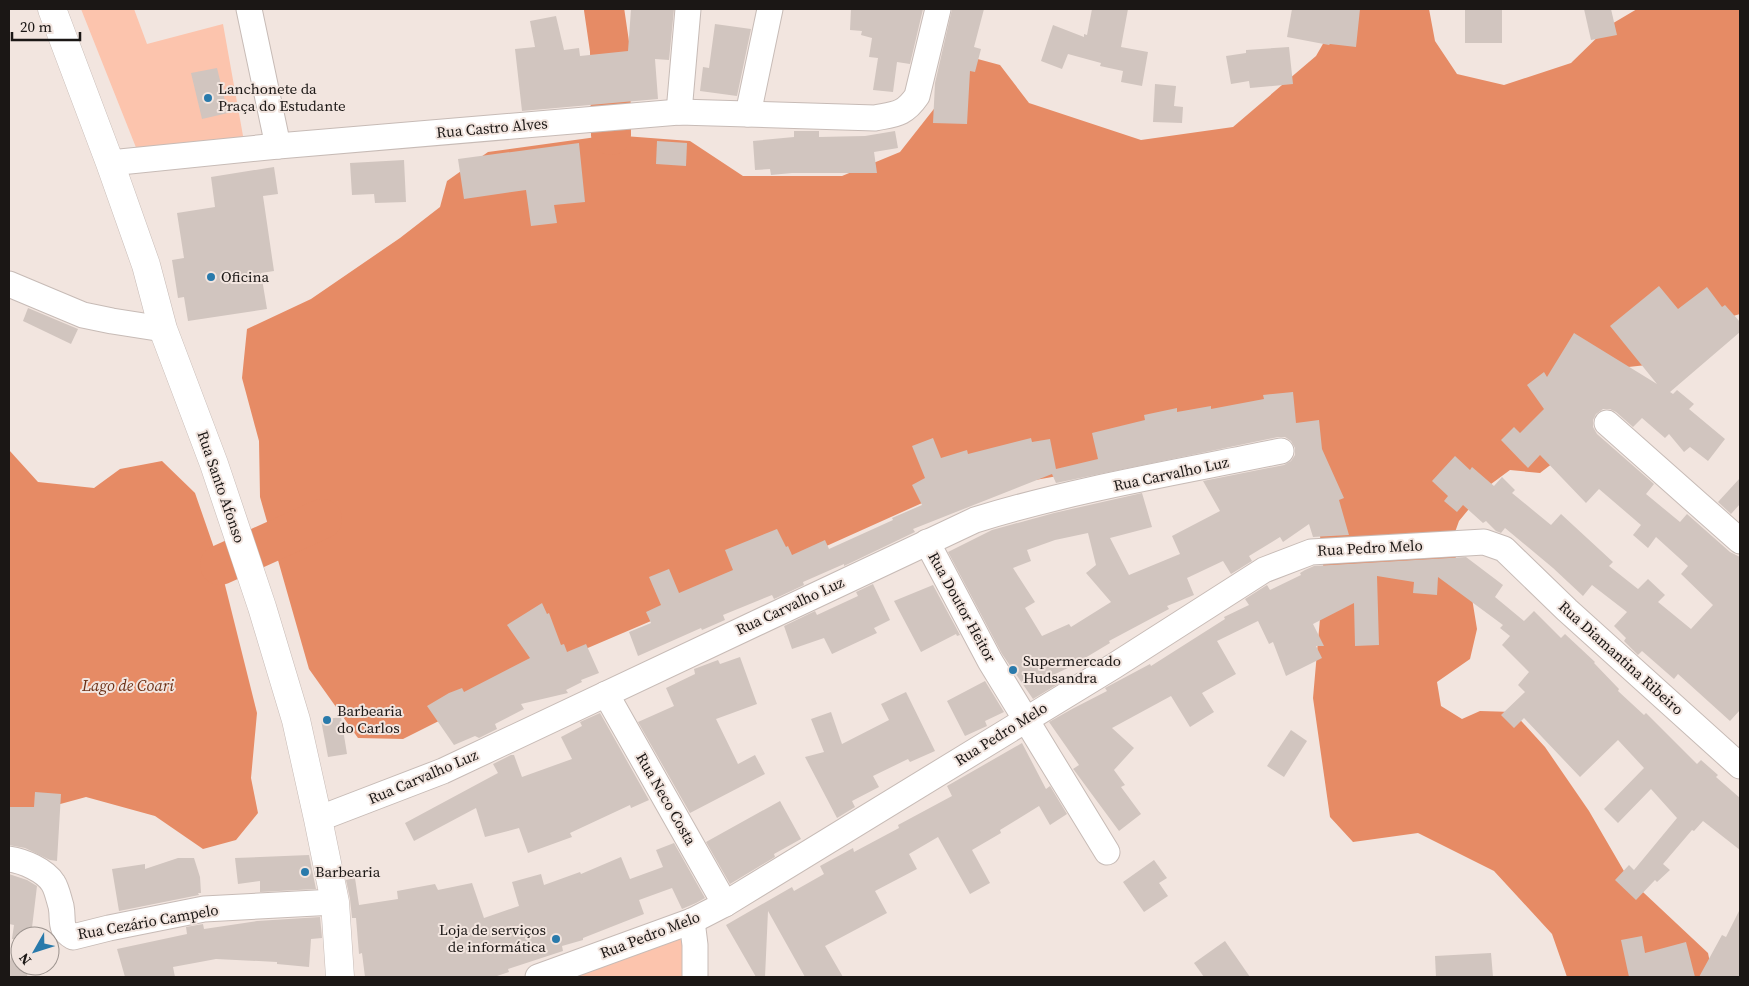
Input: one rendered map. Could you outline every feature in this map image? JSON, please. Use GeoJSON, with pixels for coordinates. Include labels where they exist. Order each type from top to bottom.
{"type":"FeatureCollection","features":[{"type":"Feature","properties":{"kind":"main road","name":"Rua Santo Afonso"},"geometry":{"type":"LineString","coordinates":[[52,9],[146,265],[163,329],[214,464],[262,607],[296,720],[335,902],[340,977]]}},
{"type":"Feature","properties":{"kind":"street"},"geometry":{"type":"LineString","coordinates":[[249,9],[278,146]]}},
{"type":"Feature","properties":{"kind":"street"},"geometry":{"type":"LineString","coordinates":[[679,112],[688,9]]}},
{"type":"Feature","properties":{"kind":"street"},"geometry":{"type":"LineString","coordinates":[[748,114],[770,9]]}},
{"type":"Feature","properties":{"kind":"street","name":"Rua Castro Alves"},"geometry":{"type":"LineString","coordinates":[[110,163],[278,146],[679,112],[874,118],[897,114],[909,107],[916,96],[938,9]]}},
{"type":"Feature","properties":{"kind":"street"},"geometry":{"type":"LineString","coordinates":[[9,284],[83,315],[163,329]]}},
{"type":"Feature","properties":{"kind":"street"},"geometry":{"type":"LineString","coordinates":[[1607,423],[1740,541]]}},
{"type":"Feature","properties":{"kind":"street","name":"Rua Carvalho Luz"},"geometry":{"type":"LineString","coordinates":[[318,819],[443,771],[975,520],[1014,508],[1123,483],[1281,451]]}},
{"type":"Feature","properties":{"kind":"street","name":"Rua Doutor Heitor"},"geometry":{"type":"LineString","coordinates":[[927,542],[990,661],[1107,852]]}},
{"type":"Feature","properties":{"kind":"street","name":"Rua Pedro Melo"},"geometry":{"type":"LineString","coordinates":[[538,977],[692,921],[724,904],[1114,666],[1264,570],[1311,552],[1484,542],[1504,549]]}},
{"type":"Feature","properties":{"kind":"street","name":"Rua Diamantina Ribeiro"},"geometry":{"type":"LineString","coordinates":[[1504,549],[1567,610],[1740,766]]}},
{"type":"Feature","properties":{"kind":"street","name":"Rua Neco Costa"},"geometry":{"type":"LineString","coordinates":[[606,694],[724,904]]}},
{"type":"Feature","properties":{"kind":"street","name":"Rua Cezário Campelo"},"geometry":{"type":"LineString","coordinates":[[9,859],[20,860],[42,872],[53,883],[61,907],[62,926],[67,933],[74,937],[109,928],[204,910],[335,902]]}},
{"type":"Feature","properties":{"kind":"street"},"geometry":{"type":"LineString","coordinates":[[692,921],[695,945],[695,977]]}},
{"type":"Feature","properties":{"kind":"shaded area"},"geometry":{"type":"Polygon","coordinates":[[[81,9],[134,9],[147,44],[223,24],[245,147],[137,150],[81,9]]]}},
{"type":"Feature","properties":{"kind":"shaded area"},"geometry":{"type":"Polygon","coordinates":[[[672,939],[681,940],[688,948],[689,977],[566,977],[672,939]]]}},
{"type":"Feature","properties":{"kind":"water"},"geometry":{"type":"Polygon","coordinates":[[[1343,9],[1429,9],[1435,41],[1457,74],[1504,85],[1571,63],[1610,25],[1637,9],[1740,9],[1740,314],[1723,319],[1665,363],[1610,369],[1553,463],[1540,473],[1510,470],[1487,487],[1459,521],[1450,546],[1470,586],[1477,629],[1470,659],[1437,682],[1441,706],[1462,719],[1480,711],[1513,712],[1545,747],[1589,811],[1628,878],[1708,953],[1713,977],[1567,977],[1552,934],[1494,871],[1418,833],[1353,842],[1330,817],[1313,698],[1324,573],[1313,470],[1288,423],[1124,464],[931,499],[822,548],[562,659],[403,739],[358,738],[309,669],[260,497],[259,441],[242,378],[247,329],[311,299],[400,238],[440,207],[447,181],[488,152],[611,135],[690,141],[743,176],[842,176],[900,152],[974,58],[1000,65],[1029,103],[1141,140],[1233,127],[1316,56],[1343,9]]]}},
{"type":"Feature","properties":{"kind":"water","name":"Lago de Coari"},"geometry":{"type":"Polygon","coordinates":[[[9,450],[38,482],[94,488],[120,469],[162,461],[195,493],[220,565],[257,713],[251,778],[258,813],[236,840],[203,849],[155,816],[86,797],[9,818],[9,450]]]}},
{"type":"Feature","properties":{"kind":"building"},"geometry":{"type":"Polygon","coordinates":[[[631,9],[674,9],[669,60],[655,59],[658,99],[522,111],[515,49],[535,47],[530,21],[556,16],[564,50],[579,48],[580,56],[628,51],[631,9]]]}},
{"type":"Feature","properties":{"kind":"building"},"geometry":{"type":"Polygon","coordinates":[[[851,9],[923,9],[910,64],[897,62],[893,92],[873,90],[878,58],[869,57],[872,38],[861,35],[862,31],[850,30],[851,9]]]}},
{"type":"Feature","properties":{"kind":"building"},"geometry":{"type":"Polygon","coordinates":[[[952,9],[984,9],[974,47],[981,49],[975,72],[970,71],[967,124],[933,123],[935,83],[952,9]]]}},
{"type":"Feature","properties":{"kind":"building"},"geometry":{"type":"Polygon","coordinates":[[[1092,9],[1128,9],[1121,47],[1148,52],[1142,86],[1121,82],[1123,71],[1100,66],[1101,63],[1068,54],[1062,69],[1041,61],[1053,25],[1084,37],[1084,34],[1087,35],[1092,9]]]}},
{"type":"Feature","properties":{"kind":"building"},"geometry":{"type":"Polygon","coordinates":[[[1292,9],[1360,9],[1356,47],[1329,45],[1287,37],[1292,9]]]}},
{"type":"Feature","properties":{"kind":"building"},"geometry":{"type":"Polygon","coordinates":[[[1465,9],[1502,9],[1502,43],[1465,43],[1465,9]]]}},
{"type":"Feature","properties":{"kind":"building"},"geometry":{"type":"Polygon","coordinates":[[[1584,9],[1611,9],[1617,35],[1591,40],[1584,9]]]}},
{"type":"Feature","properties":{"kind":"building"},"geometry":{"type":"Polygon","coordinates":[[[715,24],[751,29],[737,96],[700,91],[703,67],[709,68],[715,24]]]}},
{"type":"Feature","properties":{"kind":"building"},"geometry":{"type":"Polygon","coordinates":[[[1289,47],[1293,84],[1250,88],[1249,81],[1231,84],[1226,56],[1246,53],[1246,50],[1289,47]]]}},
{"type":"Feature","properties":{"kind":"building"},"geometry":{"type":"Polygon","coordinates":[[[217,68],[228,113],[202,119],[191,73],[217,68]]]}},
{"type":"Feature","properties":{"kind":"building"},"geometry":{"type":"Polygon","coordinates":[[[1155,84],[1176,86],[1174,106],[1183,107],[1182,123],[1153,122],[1155,84]]]}},
{"type":"Feature","properties":{"kind":"building"},"geometry":{"type":"Polygon","coordinates":[[[794,131],[819,131],[819,137],[865,136],[895,131],[898,148],[874,152],[877,173],[792,173],[771,175],[770,169],[755,170],[753,141],[794,137],[794,131]]]}},
{"type":"Feature","properties":{"kind":"building"},"geometry":{"type":"Polygon","coordinates":[[[657,141],[687,143],[686,166],[656,164],[657,141]]]}},
{"type":"Feature","properties":{"kind":"building"},"geometry":{"type":"Polygon","coordinates":[[[579,143],[585,202],[554,205],[557,223],[531,226],[526,190],[464,199],[458,159],[579,143]]]}},
{"type":"Feature","properties":{"kind":"building"},"geometry":{"type":"Polygon","coordinates":[[[404,160],[406,202],[375,203],[374,194],[352,195],[350,163],[404,160]]]}},
{"type":"Feature","properties":{"kind":"building"},"geometry":{"type":"Polygon","coordinates":[[[274,167],[278,194],[263,196],[274,271],[261,273],[267,309],[188,321],[184,297],[178,298],[172,260],[184,258],[177,213],[215,207],[211,177],[274,167]]]}},
{"type":"Feature","properties":{"kind":"building"},"geometry":{"type":"Polygon","coordinates":[[[1659,286],[1678,309],[1707,287],[1722,307],[1725,305],[1740,322],[1740,332],[1670,392],[1673,394],[1677,390],[1694,404],[1689,409],[1725,439],[1708,461],[1690,447],[1684,452],[1669,434],[1665,438],[1642,418],[1633,427],[1616,412],[1610,409],[1603,409],[1596,414],[1593,420],[1593,427],[1597,434],[1654,484],[1646,494],[1680,522],[1687,514],[1730,552],[1740,557],[1740,710],[1730,721],[1678,674],[1674,679],[1642,651],[1638,655],[1624,641],[1626,638],[1614,626],[1627,612],[1592,585],[1583,596],[1505,528],[1501,533],[1496,531],[1486,521],[1483,523],[1463,505],[1457,512],[1444,501],[1448,496],[1432,481],[1455,456],[1470,470],[1472,467],[1494,486],[1502,477],[1515,490],[1512,493],[1551,525],[1561,514],[1613,562],[1609,566],[1638,589],[1648,579],[1665,595],[1658,602],[1691,629],[1713,605],[1681,574],[1688,566],[1656,537],[1648,548],[1633,535],[1641,525],[1599,489],[1586,503],[1540,455],[1528,468],[1501,440],[1514,427],[1520,433],[1544,409],[1527,385],[1544,372],[1547,377],[1574,333],[1657,384],[1610,326],[1659,286]]]}},
{"type":"Feature","properties":{"kind":"building"},"geometry":{"type":"Polygon","coordinates":[[[28,308],[78,329],[71,344],[23,321],[28,308]]]}},
{"type":"Feature","properties":{"kind":"building"},"geometry":{"type":"Polygon","coordinates":[[[1293,392],[1296,423],[1319,420],[1322,449],[1344,498],[1339,500],[1349,535],[1313,537],[1309,524],[1283,542],[1280,537],[1249,556],[1252,561],[1231,574],[1223,561],[1187,578],[1194,595],[1167,606],[1169,609],[1109,641],[1110,643],[1085,658],[1085,660],[1053,675],[1058,684],[1033,699],[1002,654],[948,552],[992,530],[1054,513],[1142,493],[1152,527],[1110,538],[1129,575],[1180,554],[1172,536],[1220,511],[1203,481],[1284,465],[1291,461],[1295,455],[1295,448],[1291,441],[1285,437],[1278,437],[1056,483],[1052,474],[913,529],[915,532],[844,566],[844,564],[803,582],[804,585],[774,599],[772,595],[723,615],[725,620],[702,630],[701,628],[638,656],[629,632],[651,623],[646,612],[661,605],[649,577],[669,569],[679,593],[733,570],[725,550],[777,529],[792,555],[825,540],[829,549],[893,520],[892,518],[922,505],[912,485],[925,478],[912,446],[933,438],[941,458],[967,450],[968,454],[1031,438],[1032,442],[1050,439],[1056,469],[1098,459],[1092,433],[1145,420],[1144,415],[1177,408],[1177,412],[1211,406],[1211,409],[1264,399],[1263,395],[1293,392]],[[1088,533],[1055,540],[1027,550],[1031,561],[1013,568],[1035,602],[1025,608],[1042,636],[1069,624],[1071,627],[1111,602],[1086,573],[1096,565],[1088,533]]]}},
{"type":"Feature","properties":{"kind":"building"},"geometry":{"type":"Polygon","coordinates":[[[1740,478],[1740,504],[1731,514],[1718,502],[1740,478]]]}},
{"type":"Feature","properties":{"kind":"building"},"geometry":{"type":"Polygon","coordinates":[[[1466,557],[1503,585],[1495,597],[1524,621],[1534,611],[1561,638],[1565,634],[1595,662],[1619,689],[1618,691],[1644,715],[1646,713],[1697,764],[1701,760],[1718,775],[1716,777],[1740,798],[1740,850],[1703,821],[1694,831],[1692,830],[1663,864],[1670,870],[1657,882],[1655,880],[1636,900],[1615,880],[1629,865],[1634,870],[1677,818],[1651,789],[1618,823],[1604,809],[1644,768],[1618,740],[1580,777],[1524,718],[1514,728],[1501,715],[1525,692],[1518,685],[1529,672],[1502,645],[1510,636],[1500,628],[1503,625],[1438,577],[1437,595],[1413,593],[1414,582],[1377,576],[1379,645],[1355,646],[1354,603],[1313,624],[1324,646],[1316,646],[1322,658],[1286,676],[1273,642],[1269,644],[1258,621],[1217,641],[1236,674],[1202,693],[1214,712],[1190,727],[1171,696],[1112,728],[1134,748],[1114,770],[1125,785],[1121,787],[1141,814],[1119,831],[1073,769],[1079,765],[1049,722],[1107,691],[1105,688],[1150,664],[1151,666],[1225,619],[1224,617],[1249,605],[1245,599],[1267,585],[1270,590],[1301,575],[1300,573],[1314,566],[1466,557]]]}},
{"type":"Feature","properties":{"kind":"building"},"geometry":{"type":"Polygon","coordinates":[[[873,584],[890,620],[874,628],[877,633],[832,654],[824,638],[792,649],[784,626],[815,611],[817,615],[858,596],[856,592],[873,584]]]}},
{"type":"Feature","properties":{"kind":"building"},"geometry":{"type":"Polygon","coordinates":[[[933,585],[960,635],[957,636],[956,634],[921,652],[894,601],[933,585]]]}},
{"type":"Feature","properties":{"kind":"building"},"geometry":{"type":"Polygon","coordinates":[[[542,603],[547,614],[549,613],[561,645],[564,644],[567,652],[586,644],[599,673],[581,680],[582,682],[566,690],[568,693],[521,704],[524,709],[495,724],[497,729],[479,738],[475,736],[454,745],[427,706],[462,688],[464,692],[530,658],[507,625],[542,603]]]}},
{"type":"Feature","properties":{"kind":"building"},"geometry":{"type":"Polygon","coordinates":[[[740,657],[757,704],[716,719],[738,764],[755,755],[765,774],[690,813],[638,722],[674,706],[666,688],[695,674],[694,669],[718,660],[720,664],[740,657]]]}},
{"type":"Feature","properties":{"kind":"building"},"geometry":{"type":"Polygon","coordinates":[[[985,681],[1004,712],[985,721],[987,726],[965,736],[947,701],[985,681]]]}},
{"type":"Feature","properties":{"kind":"building"},"geometry":{"type":"Polygon","coordinates":[[[906,692],[935,751],[910,762],[908,759],[873,776],[879,787],[852,801],[855,807],[837,818],[805,757],[824,752],[811,719],[831,712],[842,744],[889,720],[881,704],[906,692]]]}},
{"type":"Feature","properties":{"kind":"building"},"geometry":{"type":"Polygon","coordinates":[[[600,713],[649,800],[631,808],[630,805],[570,833],[572,837],[528,853],[519,828],[485,837],[476,808],[414,841],[405,823],[498,773],[493,764],[514,755],[522,777],[572,759],[561,737],[582,726],[580,722],[600,713]]]}},
{"type":"Feature","properties":{"kind":"building"},"geometry":{"type":"Polygon","coordinates":[[[341,717],[347,754],[328,757],[321,720],[341,717]]]}},
{"type":"Feature","properties":{"kind":"building"},"geometry":{"type":"Polygon","coordinates":[[[1291,730],[1307,741],[1284,777],[1267,766],[1291,730]]]}},
{"type":"Feature","properties":{"kind":"building"},"geometry":{"type":"Polygon","coordinates":[[[1022,743],[1046,789],[1050,786],[1067,814],[1050,825],[1039,806],[1000,830],[1001,833],[972,850],[990,883],[970,894],[938,837],[909,854],[917,869],[875,891],[887,913],[825,946],[843,977],[805,977],[768,911],[765,977],[756,977],[726,925],[792,887],[794,891],[824,874],[820,866],[853,848],[854,852],[899,828],[898,825],[952,796],[947,786],[1022,743]]]}},
{"type":"Feature","properties":{"kind":"building"},"geometry":{"type":"Polygon","coordinates":[[[35,792],[61,794],[57,861],[50,860],[25,848],[9,845],[9,807],[34,807],[35,792]]]}},
{"type":"Feature","properties":{"kind":"building"},"geometry":{"type":"Polygon","coordinates":[[[780,801],[801,839],[774,854],[775,857],[730,884],[706,842],[780,801]]]}},
{"type":"Feature","properties":{"kind":"building"},"geometry":{"type":"Polygon","coordinates":[[[674,843],[705,898],[696,903],[682,909],[672,888],[639,900],[644,914],[583,938],[583,940],[562,946],[563,951],[508,969],[509,972],[494,977],[365,977],[362,953],[359,954],[356,918],[352,918],[346,880],[355,878],[359,905],[398,899],[397,891],[435,884],[438,890],[472,883],[484,918],[519,906],[512,882],[541,874],[544,885],[580,872],[581,874],[621,857],[630,879],[663,867],[656,850],[674,843]]]}},
{"type":"Feature","properties":{"kind":"building"},"geometry":{"type":"Polygon","coordinates":[[[309,855],[316,889],[260,892],[260,881],[238,884],[235,858],[309,855]]]}},
{"type":"Feature","properties":{"kind":"building"},"geometry":{"type":"Polygon","coordinates":[[[178,858],[194,858],[200,877],[201,893],[198,893],[199,895],[119,911],[112,869],[145,864],[145,869],[178,858]]]}},
{"type":"Feature","properties":{"kind":"building"},"geometry":{"type":"Polygon","coordinates":[[[1154,860],[1167,878],[1159,883],[1168,896],[1144,912],[1123,882],[1154,860]]]}},
{"type":"Feature","properties":{"kind":"building"},"geometry":{"type":"Polygon","coordinates":[[[9,874],[27,880],[37,886],[32,926],[14,926],[9,924],[9,874]]]}},
{"type":"Feature","properties":{"kind":"building"},"geometry":{"type":"Polygon","coordinates":[[[1740,909],[1740,977],[1699,977],[1722,935],[1726,937],[1740,909]]]}},
{"type":"Feature","properties":{"kind":"building"},"geometry":{"type":"Polygon","coordinates":[[[320,917],[322,938],[311,939],[309,967],[277,964],[277,962],[216,959],[173,967],[175,977],[125,977],[117,949],[187,934],[186,927],[203,924],[204,929],[257,921],[320,917]]]}},
{"type":"Feature","properties":{"kind":"building"},"geometry":{"type":"Polygon","coordinates":[[[1642,936],[1645,953],[1686,942],[1695,977],[1629,977],[1621,940],[1642,936]]]}},
{"type":"Feature","properties":{"kind":"building"},"geometry":{"type":"Polygon","coordinates":[[[1225,941],[1250,977],[1204,977],[1194,963],[1225,941]]]}},
{"type":"Feature","properties":{"kind":"building"},"geometry":{"type":"Polygon","coordinates":[[[1491,953],[1493,977],[1436,977],[1435,956],[1491,953]]]}},
{"type":"Feature","properties":{"kind":"building"},"geometry":{"type":"Polygon","coordinates":[[[10,962],[10,976],[27,977],[9,977],[10,962]]]}},
{"type":"Feature","properties":{"kind":"waterway"},"geometry":{"type":"LineString","coordinates":[[604,9],[610,50],[611,135]]}},
{"type":"Feature","properties":{"kind":"waterway"},"geometry":{"type":"LineString","coordinates":[[220,565],[322,519]]}},
{"type":"Feature","properties":{"kind":"place","name":"Lanchonete da Praça do Estudante"},"geometry":{"type":"Point","coordinates":[208,98]}},
{"type":"Feature","properties":{"kind":"place","name":"Oficina"},"geometry":{"type":"Point","coordinates":[211,277]}},
{"type":"Feature","properties":{"kind":"place","name":"Supermercado Hudsandra"},"geometry":{"type":"Point","coordinates":[1013,670]}},
{"type":"Feature","properties":{"kind":"place","name":"Barbearia do Carlos"},"geometry":{"type":"Point","coordinates":[327,720]}},
{"type":"Feature","properties":{"kind":"place","name":"Barbearia"},"geometry":{"type":"Point","coordinates":[305,872]}},
{"type":"Feature","properties":{"kind":"place","name":"Loja de serviços de informática"},"geometry":{"type":"Point","coordinates":[556,939]}}]}
